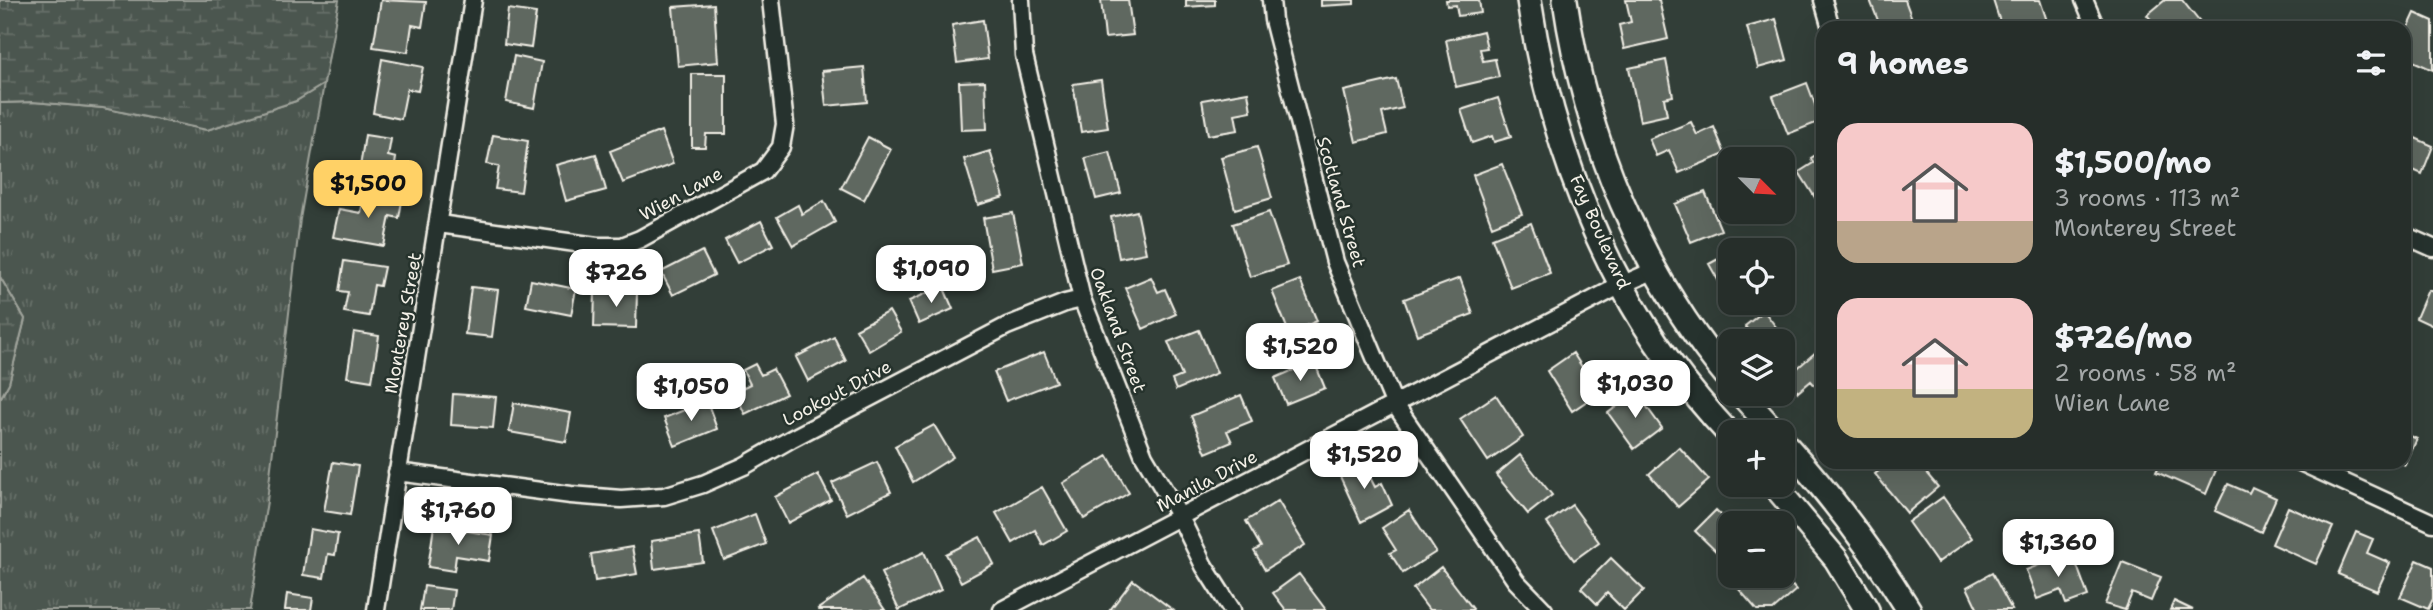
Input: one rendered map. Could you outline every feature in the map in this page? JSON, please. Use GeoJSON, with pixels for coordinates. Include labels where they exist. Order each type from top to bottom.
{"type":"FeatureCollection","features":[{"type":"Feature","properties":{"kind":"main road","name":"Fay Boulevard"},"geometry":{"type":"LineString","coordinates":[[1529,0],[1537,54],[1563,145],[1588,213],[1621,285],[1665,355],[1718,422]]}},
{"type":"Feature","properties":{"kind":"main road","name":"Fay Boulevard"},"geometry":{"type":"LineString","coordinates":[[1566,0],[1581,87],[1628,215],[1655,270],[1681,313],[1718,363]]}},
{"type":"Feature","properties":{"kind":"main road"},"geometry":{"type":"LineString","coordinates":[[1752,406],[1764,420]]}},
{"type":"Feature","properties":{"kind":"main road"},"geometry":{"type":"LineString","coordinates":[[1795,456],[1830,496],[1882,567],[1909,610]]}},
{"type":"Feature","properties":{"kind":"main road"},"geometry":{"type":"LineString","coordinates":[[1784,497],[1836,559],[1867,610]]}},
{"type":"Feature","properties":{"kind":"street","name":"Monterey Street"},"geometry":{"type":"LineString","coordinates":[[376,610],[473,0]]}},
{"type":"Feature","properties":{"kind":"street","name":"Wien Lane"},"geometry":{"type":"LineString","coordinates":[[439,223],[597,246],[622,246],[640,239],[763,172],[781,147],[785,124],[771,0]]}},
{"type":"Feature","properties":{"kind":"street","name":"Oakland Street"},"geometry":{"type":"LineString","coordinates":[[1021,0],[1024,55],[1082,299],[1144,456],[1180,517],[1204,566],[1232,610]]}},
{"type":"Feature","properties":{"kind":"street","name":"Scotland Street"},"geometry":{"type":"LineString","coordinates":[[1271,0],[1273,20],[1335,261],[1394,403],[1516,581],[1544,610]]}},
{"type":"Feature","properties":{"kind":"street"},"geometry":{"type":"LineString","coordinates":[[1823,0],[1829,21]]}},
{"type":"Feature","properties":{"kind":"street"},"geometry":{"type":"LineString","coordinates":[[2084,0],[2093,21]]}},
{"type":"Feature","properties":{"kind":"street"},"geometry":{"type":"LineString","coordinates":[[2411,238],[2433,248]]}},
{"type":"Feature","properties":{"kind":"street","name":"Manila Drive"},"geometry":{"type":"LineString","coordinates":[[1002,610],[1394,403],[1655,270]]}},
{"type":"Feature","properties":{"kind":"street","name":"Lookout Drive"},"geometry":{"type":"LineString","coordinates":[[397,472],[570,495],[621,499],[664,496],[703,484],[744,466],[1007,326],[1082,299]]}},
{"type":"Feature","properties":{"kind":"street"},"geometry":{"type":"LineString","coordinates":[[2315,469],[2433,523]]}},
{"type":"Feature","properties":{"kind":"green space"},"geometry":{"type":"Polygon","coordinates":[[[0,0],[339,0],[324,84],[296,101],[207,130],[103,108],[33,102],[0,103],[0,0]]]}},
{"type":"Feature","properties":{"kind":"green space"},"geometry":{"type":"Polygon","coordinates":[[[324,84],[300,219],[267,501],[250,610],[0,610],[0,399],[9,383],[25,319],[0,277],[0,103],[33,102],[103,108],[207,130],[296,101],[324,84]]]}},
{"type":"Feature","properties":{"kind":"green space"},"geometry":{"type":"Polygon","coordinates":[[[0,277],[25,319],[9,383],[0,399],[0,277]]]}},
{"type":"Feature","properties":{"kind":"building"},"geometry":{"type":"Polygon","coordinates":[[[381,0],[426,2],[422,27],[412,25],[408,52],[373,47],[381,0]]]}},
{"type":"Feature","properties":{"kind":"building"},"geometry":{"type":"Polygon","coordinates":[[[1101,0],[1128,0],[1133,35],[1105,38],[1101,0]]]}},
{"type":"Feature","properties":{"kind":"building"},"geometry":{"type":"Polygon","coordinates":[[[1186,0],[1215,0],[1215,5],[1186,7],[1186,0]]]}},
{"type":"Feature","properties":{"kind":"building"},"geometry":{"type":"Polygon","coordinates":[[[1321,0],[1354,0],[1354,4],[1321,6],[1321,0]]]}},
{"type":"Feature","properties":{"kind":"building"},"geometry":{"type":"Polygon","coordinates":[[[1446,0],[1479,0],[1481,13],[1458,16],[1456,5],[1447,6],[1446,0]]]}},
{"type":"Feature","properties":{"kind":"building"},"geometry":{"type":"Polygon","coordinates":[[[1626,0],[1659,0],[1668,39],[1624,49],[1619,25],[1631,22],[1626,0]]]}},
{"type":"Feature","properties":{"kind":"building"},"geometry":{"type":"Polygon","coordinates":[[[1870,0],[1905,0],[1913,21],[1878,21],[1870,0]]]}},
{"type":"Feature","properties":{"kind":"building"},"geometry":{"type":"Polygon","coordinates":[[[1993,0],[2040,0],[2047,21],[2000,21],[1993,0]]]}},
{"type":"Feature","properties":{"kind":"building"},"geometry":{"type":"Polygon","coordinates":[[[2165,0],[2182,0],[2199,21],[2152,21],[2147,15],[2165,0]]]}},
{"type":"Feature","properties":{"kind":"building"},"geometry":{"type":"Polygon","coordinates":[[[714,4],[718,62],[678,66],[673,7],[714,4]]]}},
{"type":"Feature","properties":{"kind":"building"},"geometry":{"type":"Polygon","coordinates":[[[508,9],[536,13],[531,48],[504,44],[508,9]]]}},
{"type":"Feature","properties":{"kind":"building"},"geometry":{"type":"Polygon","coordinates":[[[2415,13],[2433,21],[2433,70],[2411,60],[2411,22],[2415,13]]]}},
{"type":"Feature","properties":{"kind":"building"},"geometry":{"type":"Polygon","coordinates":[[[1776,19],[1787,60],[1758,68],[1747,27],[1776,19]]]}},
{"type":"Feature","properties":{"kind":"building"},"geometry":{"type":"Polygon","coordinates":[[[983,20],[988,59],[957,63],[952,25],[983,20]]]}},
{"type":"Feature","properties":{"kind":"building"},"geometry":{"type":"Polygon","coordinates":[[[1483,31],[1487,48],[1480,49],[1483,61],[1495,59],[1499,77],[1456,87],[1446,40],[1483,31]]]}},
{"type":"Feature","properties":{"kind":"building"},"geometry":{"type":"Polygon","coordinates":[[[514,56],[542,62],[534,108],[506,102],[514,56]]]}},
{"type":"Feature","properties":{"kind":"building"},"geometry":{"type":"Polygon","coordinates":[[[382,59],[423,67],[418,91],[407,89],[401,119],[373,113],[382,59]]]}},
{"type":"Feature","properties":{"kind":"building"},"geometry":{"type":"Polygon","coordinates":[[[1666,60],[1673,96],[1664,98],[1667,115],[1640,121],[1629,68],[1666,60]]]}},
{"type":"Feature","properties":{"kind":"building"},"geometry":{"type":"Polygon","coordinates":[[[864,67],[867,102],[826,106],[822,71],[864,67]]]}},
{"type":"Feature","properties":{"kind":"building"},"geometry":{"type":"Polygon","coordinates":[[[692,74],[726,74],[726,134],[706,134],[705,147],[692,147],[692,74]]]}},
{"type":"Feature","properties":{"kind":"building"},"geometry":{"type":"Polygon","coordinates":[[[1396,79],[1403,108],[1382,113],[1387,134],[1356,142],[1344,91],[1396,79]]]}},
{"type":"Feature","properties":{"kind":"building"},"geometry":{"type":"Polygon","coordinates":[[[1101,80],[1108,128],[1081,132],[1073,84],[1101,80]]]}},
{"type":"Feature","properties":{"kind":"building"},"geometry":{"type":"Polygon","coordinates":[[[985,81],[987,129],[961,130],[959,82],[985,81]]]}},
{"type":"Feature","properties":{"kind":"building"},"geometry":{"type":"Polygon","coordinates":[[[1807,83],[1816,107],[1816,123],[1788,134],[1773,96],[1807,83]]]}},
{"type":"Feature","properties":{"kind":"building"},"geometry":{"type":"Polygon","coordinates":[[[1248,92],[1251,111],[1235,114],[1238,130],[1208,135],[1202,100],[1248,92]]]}},
{"type":"Feature","properties":{"kind":"building"},"geometry":{"type":"Polygon","coordinates":[[[1498,98],[1511,137],[1494,142],[1492,136],[1472,143],[1461,110],[1498,98]]]}},
{"type":"Feature","properties":{"kind":"building"},"geometry":{"type":"Polygon","coordinates":[[[1691,122],[1697,135],[1714,127],[1722,147],[1718,147],[1718,157],[1679,173],[1669,150],[1656,156],[1649,139],[1691,122]]]}},
{"type":"Feature","properties":{"kind":"building"},"geometry":{"type":"Polygon","coordinates":[[[661,131],[673,164],[623,183],[610,151],[661,131]]]}},
{"type":"Feature","properties":{"kind":"building"},"geometry":{"type":"Polygon","coordinates":[[[365,135],[391,139],[388,156],[396,158],[392,185],[358,180],[365,135]]]}},
{"type":"Feature","properties":{"kind":"building"},"geometry":{"type":"Polygon","coordinates":[[[493,135],[528,141],[521,192],[495,189],[499,166],[487,164],[493,135]]]}},
{"type":"Feature","properties":{"kind":"building"},"geometry":{"type":"Polygon","coordinates":[[[2411,136],[2433,146],[2422,174],[2411,169],[2411,136]]]}},
{"type":"Feature","properties":{"kind":"building"},"geometry":{"type":"Polygon","coordinates":[[[868,137],[891,149],[864,200],[841,188],[868,137]]]}},
{"type":"Feature","properties":{"kind":"building"},"geometry":{"type":"Polygon","coordinates":[[[1257,147],[1272,198],[1235,209],[1221,157],[1257,147]]]}},
{"type":"Feature","properties":{"kind":"building"},"geometry":{"type":"Polygon","coordinates":[[[990,151],[1004,197],[978,205],[964,159],[990,151]]]}},
{"type":"Feature","properties":{"kind":"building"},"geometry":{"type":"Polygon","coordinates":[[[1110,152],[1121,193],[1096,199],[1085,158],[1110,152]]]}},
{"type":"Feature","properties":{"kind":"building"},"geometry":{"type":"Polygon","coordinates":[[[596,154],[606,190],[566,201],[556,165],[596,154]]]}},
{"type":"Feature","properties":{"kind":"building"},"geometry":{"type":"Polygon","coordinates":[[[1816,155],[1816,199],[1799,172],[1813,163],[1811,158],[1816,155]]]}},
{"type":"Feature","properties":{"kind":"building"},"geometry":{"type":"Polygon","coordinates":[[[1502,164],[1522,214],[1492,226],[1473,175],[1502,164]]]}},
{"type":"Feature","properties":{"kind":"building"},"geometry":{"type":"Polygon","coordinates":[[[1705,192],[1721,230],[1691,242],[1675,204],[1705,192]]]}},
{"type":"Feature","properties":{"kind":"building"},"geometry":{"type":"Polygon","coordinates":[[[364,193],[402,201],[399,218],[390,216],[384,246],[333,237],[339,209],[361,213],[364,193]]]}},
{"type":"Feature","properties":{"kind":"building"},"geometry":{"type":"Polygon","coordinates":[[[824,201],[835,222],[793,246],[777,217],[798,205],[802,214],[824,201]]]}},
{"type":"Feature","properties":{"kind":"building"},"geometry":{"type":"Polygon","coordinates":[[[1137,211],[1146,253],[1119,258],[1111,217],[1137,211]]]}},
{"type":"Feature","properties":{"kind":"building"},"geometry":{"type":"Polygon","coordinates":[[[1269,212],[1287,265],[1250,277],[1233,224],[1269,212]]]}},
{"type":"Feature","properties":{"kind":"building"},"geometry":{"type":"Polygon","coordinates":[[[1013,213],[1023,263],[992,269],[983,218],[1013,213]]]}},
{"type":"Feature","properties":{"kind":"building"},"geometry":{"type":"Polygon","coordinates":[[[761,221],[773,245],[737,263],[725,240],[761,221]]]}},
{"type":"Feature","properties":{"kind":"building"},"geometry":{"type":"Polygon","coordinates":[[[1531,223],[1550,273],[1511,288],[1492,238],[1531,223]]]}},
{"type":"Feature","properties":{"kind":"building"},"geometry":{"type":"Polygon","coordinates":[[[702,251],[714,275],[673,295],[661,272],[702,251]]]}},
{"type":"Feature","properties":{"kind":"building"},"geometry":{"type":"Polygon","coordinates":[[[1718,259],[1718,280],[1709,264],[1718,259]]]}},
{"type":"Feature","properties":{"kind":"building"},"geometry":{"type":"Polygon","coordinates":[[[344,261],[384,267],[380,286],[374,285],[369,316],[344,312],[348,292],[339,291],[344,261]]]}},
{"type":"Feature","properties":{"kind":"building"},"geometry":{"type":"Polygon","coordinates":[[[1151,277],[1158,292],[1165,289],[1176,314],[1143,329],[1125,288],[1151,277]]]}},
{"type":"Feature","properties":{"kind":"building"},"geometry":{"type":"Polygon","coordinates":[[[1460,278],[1473,314],[1417,335],[1404,299],[1460,278]]]}},
{"type":"Feature","properties":{"kind":"building"},"geometry":{"type":"Polygon","coordinates":[[[531,280],[576,289],[571,315],[526,306],[531,280]]]}},
{"type":"Feature","properties":{"kind":"building"},"geometry":{"type":"Polygon","coordinates":[[[1300,280],[1317,321],[1289,333],[1272,291],[1300,280]]]}},
{"type":"Feature","properties":{"kind":"building"},"geometry":{"type":"Polygon","coordinates":[[[943,286],[953,309],[919,324],[909,301],[943,286]]]}},
{"type":"Feature","properties":{"kind":"building"},"geometry":{"type":"Polygon","coordinates":[[[471,287],[498,290],[492,337],[465,334],[471,287]]]}},
{"type":"Feature","properties":{"kind":"building"},"geometry":{"type":"Polygon","coordinates":[[[2428,290],[2433,292],[2433,326],[2416,318],[2428,290]]]}},
{"type":"Feature","properties":{"kind":"building"},"geometry":{"type":"Polygon","coordinates":[[[595,291],[637,292],[636,328],[594,327],[595,291]]]}},
{"type":"Feature","properties":{"kind":"building"},"geometry":{"type":"Polygon","coordinates":[[[889,311],[901,332],[869,351],[856,329],[889,311]]]}},
{"type":"Feature","properties":{"kind":"building"},"geometry":{"type":"Polygon","coordinates":[[[1759,315],[1767,315],[1778,329],[1747,329],[1745,326],[1759,315]]]}},
{"type":"Feature","properties":{"kind":"building"},"geometry":{"type":"Polygon","coordinates":[[[1199,330],[1217,373],[1176,390],[1172,380],[1182,376],[1168,342],[1199,330]]]}},
{"type":"Feature","properties":{"kind":"building"},"geometry":{"type":"Polygon","coordinates":[[[354,332],[379,336],[372,381],[347,377],[354,332]]]}},
{"type":"Feature","properties":{"kind":"building"},"geometry":{"type":"Polygon","coordinates":[[[834,337],[846,361],[808,381],[796,357],[834,337]]]}},
{"type":"Feature","properties":{"kind":"building"},"geometry":{"type":"Polygon","coordinates":[[[1044,352],[1056,382],[1006,401],[994,372],[1044,352]]]}},
{"type":"Feature","properties":{"kind":"building"},"geometry":{"type":"Polygon","coordinates":[[[1816,352],[1816,387],[1811,381],[1798,392],[1795,388],[1795,370],[1816,352]]]}},
{"type":"Feature","properties":{"kind":"building"},"geometry":{"type":"Polygon","coordinates":[[[1573,353],[1586,373],[1602,362],[1615,382],[1572,411],[1547,371],[1573,353]]]}},
{"type":"Feature","properties":{"kind":"building"},"geometry":{"type":"Polygon","coordinates":[[[1314,361],[1325,388],[1286,404],[1275,378],[1314,361]]]}},
{"type":"Feature","properties":{"kind":"building"},"geometry":{"type":"Polygon","coordinates":[[[755,364],[761,375],[773,369],[786,394],[745,414],[734,392],[750,384],[743,370],[755,364]]]}},
{"type":"Feature","properties":{"kind":"building"},"geometry":{"type":"Polygon","coordinates":[[[1636,392],[1662,428],[1634,449],[1608,413],[1636,392]]]}},
{"type":"Feature","properties":{"kind":"building"},"geometry":{"type":"Polygon","coordinates":[[[453,394],[496,397],[493,428],[451,425],[453,394]]]}},
{"type":"Feature","properties":{"kind":"building"},"geometry":{"type":"Polygon","coordinates":[[[1241,395],[1252,421],[1227,431],[1232,442],[1206,453],[1191,416],[1241,395]]]}},
{"type":"Feature","properties":{"kind":"building"},"geometry":{"type":"Polygon","coordinates":[[[1496,395],[1523,437],[1488,461],[1460,419],[1496,395]]]}},
{"type":"Feature","properties":{"kind":"building"},"geometry":{"type":"Polygon","coordinates":[[[707,401],[717,429],[675,446],[664,418],[707,401]]]}},
{"type":"Feature","properties":{"kind":"building"},"geometry":{"type":"Polygon","coordinates":[[[514,403],[571,413],[566,442],[509,432],[514,403]]]}},
{"type":"Feature","properties":{"kind":"building"},"geometry":{"type":"Polygon","coordinates":[[[934,425],[953,457],[913,482],[895,446],[934,425]]]}},
{"type":"Feature","properties":{"kind":"building"},"geometry":{"type":"Polygon","coordinates":[[[2411,436],[2417,439],[2411,452],[2411,436]]]}},
{"type":"Feature","properties":{"kind":"building"},"geometry":{"type":"Polygon","coordinates":[[[1679,447],[1709,480],[1678,507],[1649,474],[1679,447]]]}},
{"type":"Feature","properties":{"kind":"building"},"geometry":{"type":"Polygon","coordinates":[[[1520,455],[1552,495],[1528,514],[1496,475],[1520,455]]]}},
{"type":"Feature","properties":{"kind":"building"},"geometry":{"type":"Polygon","coordinates":[[[1108,456],[1129,493],[1084,519],[1063,483],[1108,456]]]}},
{"type":"Feature","properties":{"kind":"building"},"geometry":{"type":"Polygon","coordinates":[[[1360,458],[1375,487],[1382,483],[1392,505],[1361,522],[1337,470],[1360,458]]]}},
{"type":"Feature","properties":{"kind":"building"},"geometry":{"type":"Polygon","coordinates":[[[333,462],[358,466],[350,515],[324,511],[333,462]]]}},
{"type":"Feature","properties":{"kind":"building"},"geometry":{"type":"Polygon","coordinates":[[[877,462],[891,492],[847,514],[832,483],[877,462]]]}},
{"type":"Feature","properties":{"kind":"building"},"geometry":{"type":"Polygon","coordinates":[[[1881,469],[1923,469],[1938,487],[1907,513],[1875,474],[1881,469]]]}},
{"type":"Feature","properties":{"kind":"building"},"geometry":{"type":"Polygon","coordinates":[[[2158,469],[2216,470],[2206,494],[2156,472],[2158,469]]]}},
{"type":"Feature","properties":{"kind":"building"},"geometry":{"type":"Polygon","coordinates":[[[818,474],[831,500],[788,523],[775,497],[818,474]]]}},
{"type":"Feature","properties":{"kind":"building"},"geometry":{"type":"Polygon","coordinates":[[[2228,484],[2249,493],[2252,487],[2276,498],[2261,532],[2215,511],[2228,484]]]}},
{"type":"Feature","properties":{"kind":"building"},"geometry":{"type":"Polygon","coordinates":[[[1042,487],[1067,531],[1043,545],[1035,530],[1013,543],[996,513],[1042,487]]]}},
{"type":"Feature","properties":{"kind":"building"},"geometry":{"type":"Polygon","coordinates":[[[1943,497],[1972,538],[1937,563],[1908,522],[1943,497]]]}},
{"type":"Feature","properties":{"kind":"building"},"geometry":{"type":"Polygon","coordinates":[[[1278,501],[1305,545],[1265,570],[1254,551],[1261,547],[1246,521],[1278,501]]]}},
{"type":"Feature","properties":{"kind":"building"},"geometry":{"type":"Polygon","coordinates":[[[1572,505],[1599,542],[1574,560],[1547,523],[1572,505]]]}},
{"type":"Feature","properties":{"kind":"building"},"geometry":{"type":"Polygon","coordinates":[[[2288,507],[2333,527],[2316,564],[2272,544],[2288,507]]]}},
{"type":"Feature","properties":{"kind":"building"},"geometry":{"type":"Polygon","coordinates":[[[1409,510],[1436,552],[1403,573],[1390,553],[1396,550],[1382,528],[1409,510]]]}},
{"type":"Feature","properties":{"kind":"building"},"geometry":{"type":"Polygon","coordinates":[[[1716,510],[1718,553],[1695,531],[1716,510]]]}},
{"type":"Feature","properties":{"kind":"building"},"geometry":{"type":"Polygon","coordinates":[[[755,514],[766,544],[724,560],[713,531],[755,514]]]}},
{"type":"Feature","properties":{"kind":"building"},"geometry":{"type":"Polygon","coordinates":[[[434,526],[493,535],[489,561],[456,556],[454,571],[428,567],[434,526]]]}},
{"type":"Feature","properties":{"kind":"building"},"geometry":{"type":"Polygon","coordinates":[[[310,529],[338,534],[335,555],[328,554],[324,578],[303,575],[310,529]]]}},
{"type":"Feature","properties":{"kind":"building"},"geometry":{"type":"Polygon","coordinates":[[[2356,532],[2373,539],[2367,553],[2390,563],[2377,591],[2338,574],[2356,532]]]}},
{"type":"Feature","properties":{"kind":"building"},"geometry":{"type":"Polygon","coordinates":[[[699,534],[703,562],[654,569],[651,541],[699,534]]]}},
{"type":"Feature","properties":{"kind":"building"},"geometry":{"type":"Polygon","coordinates":[[[980,537],[994,564],[961,582],[946,554],[980,537]]]}},
{"type":"Feature","properties":{"kind":"building"},"geometry":{"type":"Polygon","coordinates":[[[632,547],[637,574],[595,581],[591,554],[632,547]]]}},
{"type":"Feature","properties":{"kind":"building"},"geometry":{"type":"Polygon","coordinates":[[[924,552],[941,590],[899,610],[881,573],[924,552]]]}},
{"type":"Feature","properties":{"kind":"building"},"geometry":{"type":"Polygon","coordinates":[[[2072,552],[2088,596],[2066,604],[2061,590],[2037,599],[2026,570],[2072,552]]]}},
{"type":"Feature","properties":{"kind":"building"},"geometry":{"type":"Polygon","coordinates":[[[1611,558],[1644,590],[1624,610],[1607,593],[1597,604],[1581,588],[1611,558]]]}},
{"type":"Feature","properties":{"kind":"building"},"geometry":{"type":"Polygon","coordinates":[[[2417,560],[2433,567],[2433,599],[2428,609],[2400,597],[2417,560]]]}},
{"type":"Feature","properties":{"kind":"building"},"geometry":{"type":"Polygon","coordinates":[[[2122,562],[2161,577],[2151,601],[2132,593],[2125,610],[2105,604],[2122,562]]]}},
{"type":"Feature","properties":{"kind":"building"},"geometry":{"type":"Polygon","coordinates":[[[1441,567],[1472,610],[1429,610],[1413,589],[1441,567]]]}},
{"type":"Feature","properties":{"kind":"building"},"geometry":{"type":"Polygon","coordinates":[[[1992,573],[2012,610],[1978,610],[1967,587],[1992,573]]]}},
{"type":"Feature","properties":{"kind":"building"},"geometry":{"type":"Polygon","coordinates":[[[1299,574],[1326,610],[1286,610],[1273,593],[1299,574]]]}},
{"type":"Feature","properties":{"kind":"building"},"geometry":{"type":"Polygon","coordinates":[[[863,578],[885,610],[818,609],[863,578]]]}},
{"type":"Feature","properties":{"kind":"building"},"geometry":{"type":"Polygon","coordinates":[[[1133,580],[1173,610],[1110,610],[1133,580]]]}},
{"type":"Feature","properties":{"kind":"building"},"geometry":{"type":"Polygon","coordinates":[[[424,586],[454,590],[451,610],[420,610],[424,586]]]}},
{"type":"Feature","properties":{"kind":"building"},"geometry":{"type":"Polygon","coordinates":[[[1738,588],[1796,590],[1773,610],[1757,610],[1738,588]]]}},
{"type":"Feature","properties":{"kind":"building"},"geometry":{"type":"Polygon","coordinates":[[[287,594],[313,598],[311,610],[285,610],[287,594]]]}},
{"type":"Feature","properties":{"kind":"building"},"geometry":{"type":"Polygon","coordinates":[[[2174,601],[2193,610],[2170,610],[2174,601]]]}}]}
